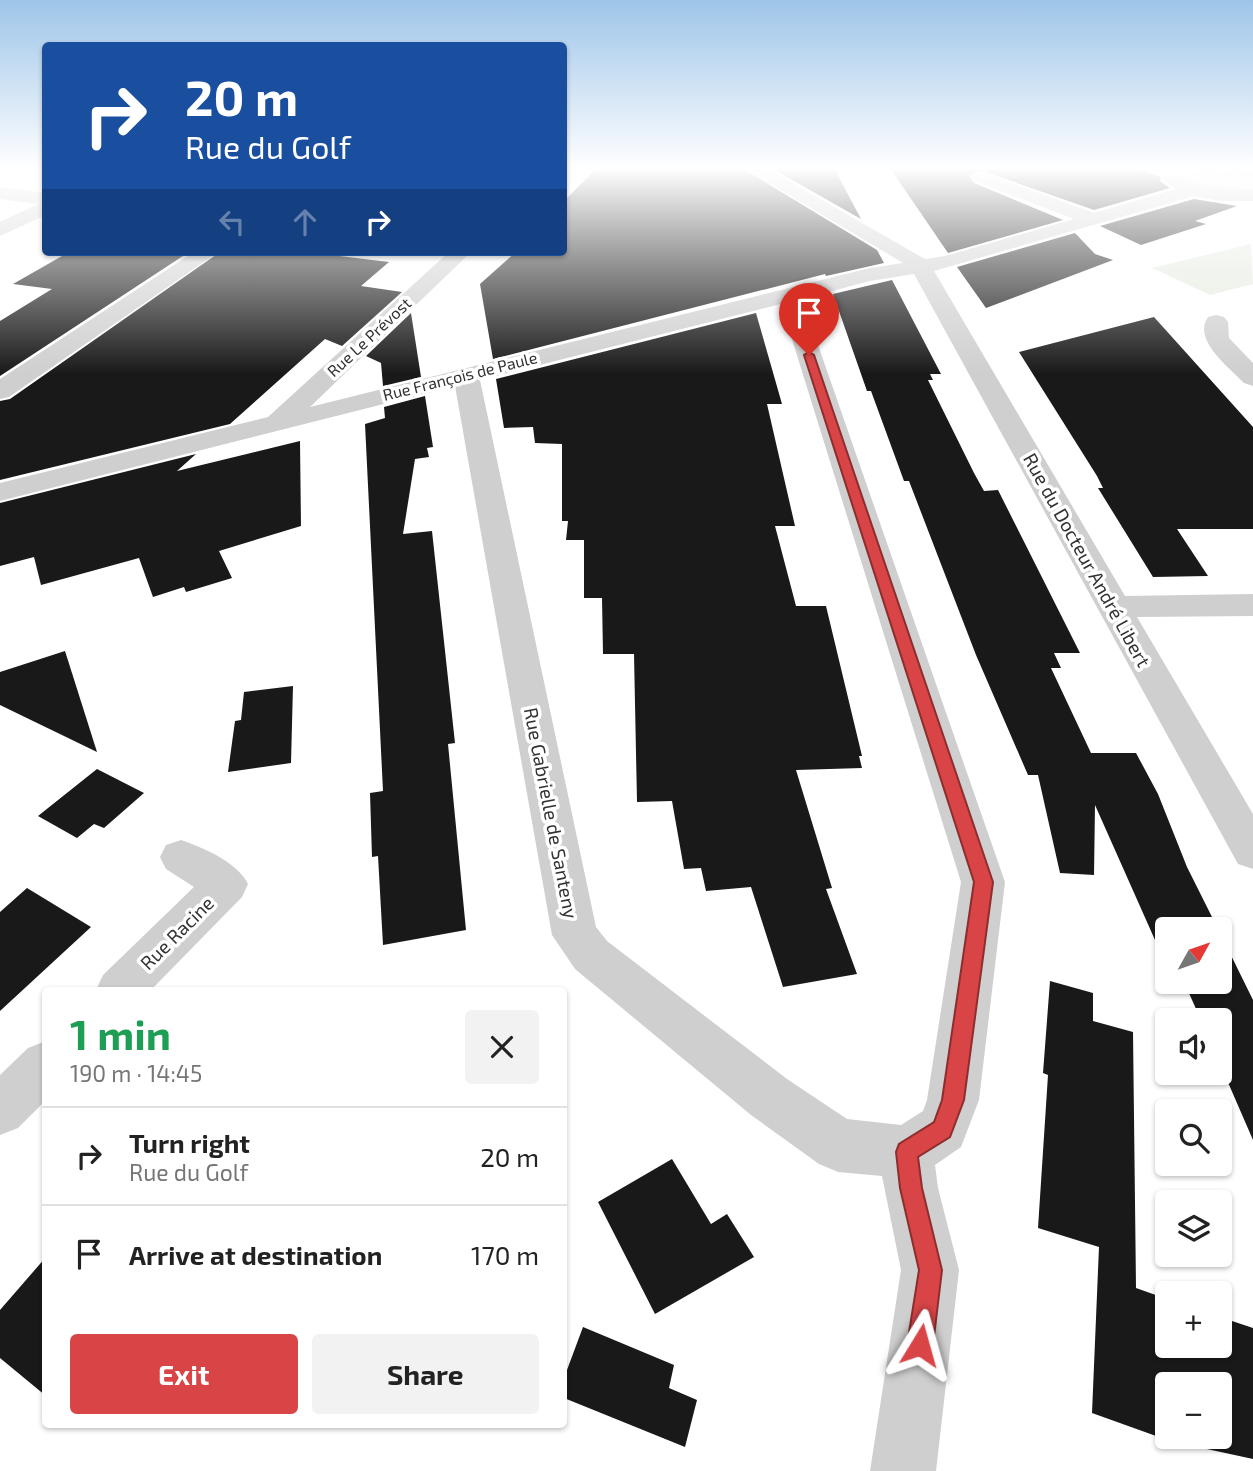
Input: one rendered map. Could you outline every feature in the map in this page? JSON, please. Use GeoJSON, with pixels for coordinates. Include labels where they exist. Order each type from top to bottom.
{"type":"FeatureCollection","features":[{"type":"Feature","properties":{"kind":"street"},"geometry":{"type":"LineString","coordinates":[[873,237],[921,267]]}},
{"type":"Feature","properties":{"kind":"street","name":"Rue François de Paule"},"geometry":{"type":"LineString","coordinates":[[0,492],[870,275],[921,267],[1033,237]]}},
{"type":"Feature","properties":{"kind":"street"},"geometry":{"type":"LineString","coordinates":[[0,391],[202,256]]}},
{"type":"Feature","properties":{"kind":"street","name":"Rue Le Prévost"},"geometry":{"type":"LineString","coordinates":[[277,422],[457,256]]}},
{"type":"Feature","properties":{"kind":"street","name":"Rue du Docteur André Libert"},"geometry":{"type":"LineString","coordinates":[[921,267],[1253,852]]}},
{"type":"Feature","properties":{"kind":"street"},"geometry":{"type":"LineString","coordinates":[[789,295],[984,882],[953,1100],[942,1129],[907,1152],[911,1188],[930,1270],[903,1471]]}},
{"type":"Feature","properties":{"kind":"street"},"geometry":{"type":"LineString","coordinates":[[1216,322],[1217,340],[1253,379]]}},
{"type":"Feature","properties":{"kind":"street","name":"Rue Gabrielle de Santeny"},"geometry":{"type":"LineString","coordinates":[[466,375],[575,935],[591,955],[769,1097],[838,1145],[907,1152]]}},
{"type":"Feature","properties":{"kind":"street"},"geometry":{"type":"LineString","coordinates":[[1113,607],[1253,605]]}},
{"type":"Feature","properties":{"kind":"street","name":"Rue Racine"},"geometry":{"type":"LineString","coordinates":[[123,987],[226,884],[181,857]]}},
{"type":"Feature","properties":{"kind":"street"},"geometry":{"type":"LineString","coordinates":[[1,1109],[42,1069]]}},
{"type":"Feature","properties":{"kind":"shaded area"},"geometry":{"type":"Polygon","coordinates":[[[1251,244],[1253,284],[1210,295],[1152,268],[1251,244]]]}},
{"type":"Feature","properties":{"kind":"building"},"geometry":{"type":"Polygon","coordinates":[[[567,237],[855,237],[877,250],[884,263],[826,276],[825,274],[493,359],[480,284],[512,256],[567,256],[567,237]]]}},
{"type":"Feature","properties":{"kind":"building"},"geometry":{"type":"Polygon","coordinates":[[[937,237],[1005,237],[948,253],[937,237]]]}},
{"type":"Feature","properties":{"kind":"building"},"geometry":{"type":"Polygon","coordinates":[[[1062,237],[1078,237],[1095,254],[1113,260],[986,308],[957,267],[1062,237]]]}},
{"type":"Feature","properties":{"kind":"building"},"geometry":{"type":"Polygon","coordinates":[[[1123,237],[1167,237],[1141,245],[1123,237]]]}},
{"type":"Feature","properties":{"kind":"building"},"geometry":{"type":"Polygon","coordinates":[[[62,256],[183,256],[0,376],[0,321],[52,289],[13,284],[62,256]]]}},
{"type":"Feature","properties":{"kind":"building"},"geometry":{"type":"Polygon","coordinates":[[[214,256],[339,256],[389,262],[361,286],[402,292],[342,346],[325,339],[230,424],[0,480],[0,401],[10,399],[214,256]]]}},
{"type":"Feature","properties":{"kind":"building"},"geometry":{"type":"Polygon","coordinates":[[[892,280],[941,374],[930,374],[933,380],[928,380],[974,473],[984,491],[998,490],[1080,653],[1054,653],[1061,668],[1051,668],[1091,753],[1136,753],[1158,794],[1187,867],[1212,917],[1155,917],[1155,940],[1095,805],[1094,875],[1060,873],[1038,775],[1028,775],[976,655],[909,481],[904,481],[871,391],[867,391],[833,294],[892,280]]]}},
{"type":"Feature","properties":{"kind":"building"},"geometry":{"type":"Polygon","coordinates":[[[411,313],[421,377],[383,386],[381,363],[366,356],[411,313]]]}},
{"type":"Feature","properties":{"kind":"building"},"geometry":{"type":"Polygon","coordinates":[[[756,313],[782,404],[767,404],[795,526],[775,526],[796,606],[826,606],[862,756],[859,756],[862,768],[796,770],[832,888],[826,889],[857,974],[783,987],[751,887],[706,891],[701,868],[684,869],[672,801],[637,802],[634,654],[603,654],[602,598],[584,598],[584,540],[566,540],[568,521],[562,521],[562,444],[535,443],[533,427],[504,428],[496,379],[756,313]]]}},
{"type":"Feature","properties":{"kind":"building"},"geometry":{"type":"Polygon","coordinates":[[[1154,317],[1253,427],[1253,529],[1177,529],[1208,576],[1153,577],[1098,488],[1103,488],[1097,476],[1019,352],[1154,317]]]}},
{"type":"Feature","properties":{"kind":"building"},"geometry":{"type":"Polygon","coordinates":[[[425,396],[433,447],[427,448],[429,457],[415,459],[403,534],[432,531],[455,743],[448,744],[466,930],[383,945],[378,856],[372,857],[370,793],[383,791],[365,424],[385,418],[384,407],[425,396]]]}},
{"type":"Feature","properties":{"kind":"building"},"geometry":{"type":"Polygon","coordinates":[[[300,441],[301,526],[219,551],[232,578],[186,592],[184,587],[153,597],[139,558],[41,585],[34,557],[0,566],[0,503],[196,454],[177,471],[300,441]]]}},
{"type":"Feature","properties":{"kind":"building"},"geometry":{"type":"Polygon","coordinates":[[[65,651],[97,752],[0,705],[0,672],[65,651]]]}},
{"type":"Feature","properties":{"kind":"building"},"geometry":{"type":"Polygon","coordinates":[[[293,686],[291,763],[228,772],[235,721],[241,720],[244,692],[293,686]]]}},
{"type":"Feature","properties":{"kind":"building"},"geometry":{"type":"Polygon","coordinates":[[[97,769],[144,793],[104,828],[94,824],[77,838],[38,816],[97,769]]]}},
{"type":"Feature","properties":{"kind":"building"},"geometry":{"type":"Polygon","coordinates":[[[27,888],[91,927],[0,1011],[0,912],[27,888]]]}},
{"type":"Feature","properties":{"kind":"building"},"geometry":{"type":"Polygon","coordinates":[[[1232,957],[1253,1000],[1253,1140],[1229,1085],[1232,1085],[1232,1008],[1196,1008],[1189,994],[1232,994],[1232,957]]]}},
{"type":"Feature","properties":{"kind":"building"},"geometry":{"type":"Polygon","coordinates":[[[1050,981],[1093,993],[1093,1021],[1133,1032],[1136,1288],[1155,1295],[1155,1358],[1232,1358],[1232,1321],[1253,1328],[1253,1459],[1207,1449],[1232,1449],[1232,1372],[1155,1372],[1155,1436],[1092,1413],[1099,1247],[1038,1228],[1048,1075],[1043,1073],[1050,981]]]}},
{"type":"Feature","properties":{"kind":"building"},"geometry":{"type":"Polygon","coordinates":[[[672,1159],[711,1224],[727,1214],[754,1257],[655,1314],[598,1202],[672,1159]]]}},
{"type":"Feature","properties":{"kind":"building"},"geometry":{"type":"Polygon","coordinates":[[[42,1262],[42,1393],[0,1358],[0,1310],[42,1262]]]}},
{"type":"Feature","properties":{"kind":"building"},"geometry":{"type":"Polygon","coordinates":[[[583,1327],[674,1365],[669,1388],[697,1400],[685,1447],[567,1399],[567,1370],[583,1327]]]}},
{"type":"Feature","properties":{"kind":"route"},"geometry":{"type":"LineString","coordinates":[[809,355],[984,882],[953,1100],[942,1129],[907,1152],[911,1188],[930,1270],[920,1345]]}}]}
